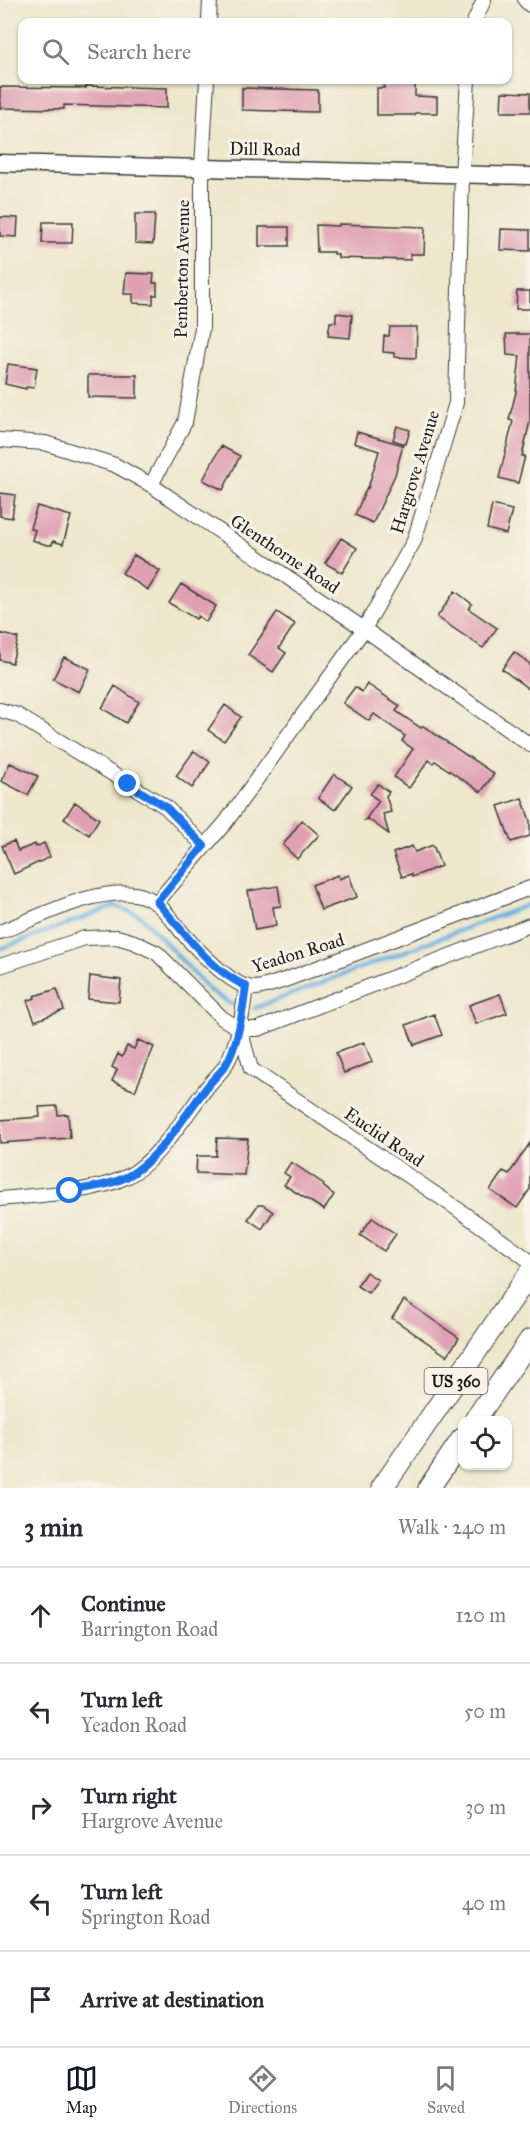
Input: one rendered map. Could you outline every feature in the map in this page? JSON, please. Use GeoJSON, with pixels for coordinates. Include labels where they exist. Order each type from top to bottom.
{"type":"FeatureCollection","features":[{"type":"Feature","properties":{"kind":"highway","name":"US 360"},"geometry":{"type":"LineString","coordinates":[[382,1488],[530,1273]]}},
{"type":"Feature","properties":{"kind":"highway","name":"US 360"},"geometry":{"type":"LineString","coordinates":[[478,1416],[530,1340]]}},
{"type":"Feature","properties":{"kind":"highway"},"geometry":{"type":"LineString","coordinates":[[429,1488],[458,1445]]}},
{"type":"Feature","properties":{"kind":"street"},"geometry":{"type":"LineString","coordinates":[[209,18],[210,0]]}},
{"type":"Feature","properties":{"kind":"street"},"geometry":{"type":"LineString","coordinates":[[476,18],[484,0]]}},
{"type":"Feature","properties":{"kind":"street"},"geometry":{"type":"LineString","coordinates":[[525,0],[530,4]]}},
{"type":"Feature","properties":{"kind":"street","name":"Pemberton Avenue"},"geometry":{"type":"LineString","coordinates":[[151,485],[185,422],[202,328],[202,168],[207,84]]}},
{"type":"Feature","properties":{"kind":"street","name":"Hargrove Avenue"},"geometry":{"type":"LineString","coordinates":[[157,902],[226,822],[364,629],[414,541],[456,403],[462,174],[468,84]]}},
{"type":"Feature","properties":{"kind":"street","name":"Dill Road"},"geometry":{"type":"LineString","coordinates":[[0,163],[530,176]]}},
{"type":"Feature","properties":{"kind":"street","name":"Glenthorne Road"},"geometry":{"type":"LineString","coordinates":[[0,440],[45,443],[114,465],[151,485],[530,745]]}},
{"type":"Feature","properties":{"kind":"street"},"geometry":{"type":"LineString","coordinates":[[0,710],[17,715],[166,807],[204,846]]}},
{"type":"Feature","properties":{"kind":"street","name":"Yeadon Road"},"geometry":{"type":"LineString","coordinates":[[157,902],[186,936],[234,981],[246,986],[263,987],[530,888]]}},
{"type":"Feature","properties":{"kind":"street"},"geometry":{"type":"LineString","coordinates":[[0,932],[108,893],[137,894],[157,902]]}},
{"type":"Feature","properties":{"kind":"street"},"geometry":{"type":"LineString","coordinates":[[0,966],[85,938],[117,937],[157,953],[222,1018],[240,1029],[258,1029],[530,925]]}},
{"type":"Feature","properties":{"kind":"street"},"geometry":{"type":"LineString","coordinates":[[0,1199],[94,1187],[136,1172],[178,1128],[206,1088],[225,1066],[240,1029],[246,986]]}},
{"type":"Feature","properties":{"kind":"street","name":"Euclid Road"},"geometry":{"type":"LineString","coordinates":[[240,1029],[251,1069],[530,1261]]}},
{"type":"Feature","properties":{"kind":"building"},"geometry":{"type":"Polygon","coordinates":[[[384,84],[415,84],[415,96],[437,97],[437,113],[377,115],[377,88],[384,88],[384,84]]]}},
{"type":"Feature","properties":{"kind":"building"},"geometry":{"type":"Polygon","coordinates":[[[86,86],[167,88],[167,108],[64,105],[64,109],[0,108],[0,87],[86,88],[86,86]]]}},
{"type":"Feature","properties":{"kind":"building"},"geometry":{"type":"Polygon","coordinates":[[[242,88],[318,90],[318,112],[242,110],[242,88]]]}},
{"type":"Feature","properties":{"kind":"building"},"geometry":{"type":"Polygon","coordinates":[[[502,92],[530,93],[530,112],[501,112],[502,92]]]}},
{"type":"Feature","properties":{"kind":"building"},"geometry":{"type":"Polygon","coordinates":[[[135,214],[155,214],[153,244],[135,243],[135,214]]]}},
{"type":"Feature","properties":{"kind":"building"},"geometry":{"type":"Polygon","coordinates":[[[0,217],[18,218],[17,237],[0,236],[0,217]]]}},
{"type":"Feature","properties":{"kind":"building"},"geometry":{"type":"Polygon","coordinates":[[[43,222],[73,222],[72,243],[42,243],[43,222]]]}},
{"type":"Feature","properties":{"kind":"building"},"geometry":{"type":"Polygon","coordinates":[[[339,224],[425,227],[424,254],[410,254],[410,260],[338,258],[338,254],[334,252],[317,252],[316,225],[339,226],[339,224]]]}},
{"type":"Feature","properties":{"kind":"building"},"geometry":{"type":"Polygon","coordinates":[[[259,227],[289,227],[289,246],[259,246],[259,227]]]}},
{"type":"Feature","properties":{"kind":"building"},"geometry":{"type":"Polygon","coordinates":[[[501,229],[530,230],[530,251],[500,250],[501,229]]]}},
{"type":"Feature","properties":{"kind":"building"},"geometry":{"type":"Polygon","coordinates":[[[126,273],[154,274],[153,283],[157,283],[157,295],[153,295],[153,304],[133,303],[133,294],[124,294],[126,273]]]}},
{"type":"Feature","properties":{"kind":"building"},"geometry":{"type":"Polygon","coordinates":[[[517,291],[530,291],[530,309],[516,309],[517,291]]]}},
{"type":"Feature","properties":{"kind":"building"},"geometry":{"type":"Polygon","coordinates":[[[336,313],[352,315],[350,338],[328,336],[330,322],[336,322],[336,313]]]}},
{"type":"Feature","properties":{"kind":"building"},"geometry":{"type":"Polygon","coordinates":[[[390,327],[417,327],[416,358],[394,357],[394,353],[383,352],[384,336],[389,336],[390,327]]]}},
{"type":"Feature","properties":{"kind":"building"},"geometry":{"type":"Polygon","coordinates":[[[506,334],[530,334],[530,421],[518,483],[499,478],[513,421],[509,420],[516,392],[520,356],[507,355],[506,334]]]}},
{"type":"Feature","properties":{"kind":"building"},"geometry":{"type":"Polygon","coordinates":[[[8,364],[37,368],[34,388],[26,387],[26,389],[5,384],[8,364]]]}},
{"type":"Feature","properties":{"kind":"building"},"geometry":{"type":"Polygon","coordinates":[[[88,375],[137,375],[137,398],[88,397],[88,375]]]}},
{"type":"Feature","properties":{"kind":"building"},"geometry":{"type":"Polygon","coordinates":[[[397,426],[410,430],[406,444],[393,440],[397,426]]]}},
{"type":"Feature","properties":{"kind":"building"},"geometry":{"type":"Polygon","coordinates":[[[357,432],[403,445],[395,475],[373,523],[355,515],[368,488],[379,451],[354,443],[357,432]]]}},
{"type":"Feature","properties":{"kind":"building"},"geometry":{"type":"Polygon","coordinates":[[[221,446],[240,456],[223,490],[203,480],[221,446]]]}},
{"type":"Feature","properties":{"kind":"building"},"geometry":{"type":"Polygon","coordinates":[[[0,493],[15,495],[12,518],[0,516],[0,493]]]}},
{"type":"Feature","properties":{"kind":"building"},"geometry":{"type":"Polygon","coordinates":[[[492,505],[512,510],[506,534],[487,529],[492,505]]]}},
{"type":"Feature","properties":{"kind":"building"},"geometry":{"type":"Polygon","coordinates":[[[37,506],[71,516],[63,544],[53,541],[52,545],[47,545],[32,540],[35,530],[30,528],[37,506]]]}},
{"type":"Feature","properties":{"kind":"building"},"geometry":{"type":"Polygon","coordinates":[[[341,538],[357,548],[342,573],[325,563],[341,538]]]}},
{"type":"Feature","properties":{"kind":"building"},"geometry":{"type":"Polygon","coordinates":[[[134,555],[160,571],[148,590],[122,573],[134,555]]]}},
{"type":"Feature","properties":{"kind":"building"},"geometry":{"type":"Polygon","coordinates":[[[181,584],[216,606],[206,622],[198,616],[196,619],[169,603],[181,584]]]}},
{"type":"Feature","properties":{"kind":"building"},"geometry":{"type":"Polygon","coordinates":[[[455,591],[472,604],[469,609],[497,628],[483,648],[437,617],[455,591]]]}},
{"type":"Feature","properties":{"kind":"building"},"geometry":{"type":"Polygon","coordinates":[[[277,612],[295,624],[279,648],[286,653],[273,672],[248,655],[277,612]]]}},
{"type":"Feature","properties":{"kind":"building"},"geometry":{"type":"Polygon","coordinates":[[[0,633],[18,638],[12,663],[0,660],[0,633]]]}},
{"type":"Feature","properties":{"kind":"building"},"geometry":{"type":"Polygon","coordinates":[[[514,652],[530,664],[530,690],[502,669],[514,652]]]}},
{"type":"Feature","properties":{"kind":"building"},"geometry":{"type":"Polygon","coordinates":[[[64,657],[90,669],[79,692],[53,679],[64,657]]]}},
{"type":"Feature","properties":{"kind":"building"},"geometry":{"type":"Polygon","coordinates":[[[367,684],[400,706],[396,711],[421,728],[423,726],[494,774],[481,792],[435,761],[433,763],[429,760],[409,788],[394,777],[413,749],[402,741],[405,736],[374,714],[369,721],[343,703],[355,687],[362,692],[367,684]]]}},
{"type":"Feature","properties":{"kind":"building"},"geometry":{"type":"Polygon","coordinates":[[[115,686],[139,702],[126,723],[102,708],[115,686]]]}},
{"type":"Feature","properties":{"kind":"building"},"geometry":{"type":"Polygon","coordinates":[[[225,705],[241,717],[224,741],[208,730],[225,705]]]}},
{"type":"Feature","properties":{"kind":"building"},"geometry":{"type":"Polygon","coordinates":[[[194,751],[210,762],[192,788],[176,776],[194,751]]]}},
{"type":"Feature","properties":{"kind":"building"},"geometry":{"type":"Polygon","coordinates":[[[10,763],[38,776],[28,795],[1,781],[10,763]]]}},
{"type":"Feature","properties":{"kind":"building"},"geometry":{"type":"Polygon","coordinates":[[[334,774],[352,786],[335,810],[318,798],[334,774]]]}},
{"type":"Feature","properties":{"kind":"building"},"geometry":{"type":"Polygon","coordinates":[[[378,784],[389,792],[386,796],[391,812],[383,814],[389,834],[368,819],[365,820],[379,801],[370,794],[378,784]]]}},
{"type":"Feature","properties":{"kind":"building"},"geometry":{"type":"Polygon","coordinates":[[[522,798],[530,821],[530,836],[511,842],[498,806],[522,798]]]}},
{"type":"Feature","properties":{"kind":"building"},"geometry":{"type":"Polygon","coordinates":[[[75,802],[99,819],[89,835],[64,819],[75,802]]]}},
{"type":"Feature","properties":{"kind":"building"},"geometry":{"type":"Polygon","coordinates":[[[302,820],[319,835],[297,859],[283,845],[302,820]]]}},
{"type":"Feature","properties":{"kind":"building"},"geometry":{"type":"Polygon","coordinates":[[[14,841],[18,851],[44,843],[50,857],[14,874],[2,846],[14,841]]]}},
{"type":"Feature","properties":{"kind":"building"},"geometry":{"type":"Polygon","coordinates":[[[433,845],[441,866],[412,877],[411,874],[402,877],[393,853],[412,846],[415,852],[433,845]]]}},
{"type":"Feature","properties":{"kind":"building"},"geometry":{"type":"Polygon","coordinates":[[[338,875],[339,879],[349,875],[357,897],[321,910],[312,885],[338,875]]]}},
{"type":"Feature","properties":{"kind":"building"},"geometry":{"type":"Polygon","coordinates":[[[278,886],[281,906],[273,907],[276,926],[255,930],[248,891],[278,886]]]}},
{"type":"Feature","properties":{"kind":"building"},"geometry":{"type":"Polygon","coordinates":[[[90,976],[121,980],[119,1002],[88,999],[90,976]]]}},
{"type":"Feature","properties":{"kind":"building"},"geometry":{"type":"Polygon","coordinates":[[[57,989],[64,1010],[35,1021],[27,1001],[35,998],[34,996],[57,989]]]}},
{"type":"Feature","properties":{"kind":"building"},"geometry":{"type":"Polygon","coordinates":[[[500,994],[507,1013],[476,1024],[469,1005],[500,994]]]}},
{"type":"Feature","properties":{"kind":"building"},"geometry":{"type":"Polygon","coordinates":[[[434,1014],[442,1035],[414,1045],[406,1025],[434,1014]]]}},
{"type":"Feature","properties":{"kind":"building"},"geometry":{"type":"Polygon","coordinates":[[[138,1040],[154,1047],[135,1091],[112,1081],[117,1070],[112,1067],[118,1054],[122,1057],[127,1046],[134,1049],[138,1040]]]}},
{"type":"Feature","properties":{"kind":"building"},"geometry":{"type":"Polygon","coordinates":[[[364,1042],[372,1062],[344,1073],[336,1053],[364,1042]]]}},
{"type":"Feature","properties":{"kind":"building"},"geometry":{"type":"Polygon","coordinates":[[[57,1106],[58,1115],[68,1114],[70,1138],[0,1143],[0,1120],[40,1117],[39,1107],[57,1106]]]}},
{"type":"Feature","properties":{"kind":"building"},"geometry":{"type":"Polygon","coordinates":[[[217,1138],[248,1139],[244,1175],[196,1173],[197,1156],[216,1156],[217,1138]]]}},
{"type":"Feature","properties":{"kind":"building"},"geometry":{"type":"Polygon","coordinates":[[[530,1143],[530,1189],[517,1208],[490,1190],[503,1171],[509,1174],[530,1143]]]}},
{"type":"Feature","properties":{"kind":"building"},"geometry":{"type":"Polygon","coordinates":[[[291,1162],[324,1184],[323,1186],[334,1195],[324,1210],[284,1185],[290,1177],[284,1173],[291,1162]]]}},
{"type":"Feature","properties":{"kind":"building"},"geometry":{"type":"Polygon","coordinates":[[[258,1205],[263,1205],[273,1212],[262,1229],[248,1219],[258,1205]]]}},
{"type":"Feature","properties":{"kind":"building"},"geometry":{"type":"Polygon","coordinates":[[[372,1218],[396,1234],[384,1251],[360,1235],[372,1218]]]}},
{"type":"Feature","properties":{"kind":"building"},"geometry":{"type":"Polygon","coordinates":[[[366,1272],[378,1280],[368,1293],[357,1286],[366,1272]]]}},
{"type":"Feature","properties":{"kind":"building"},"geometry":{"type":"Polygon","coordinates":[[[404,1300],[459,1338],[447,1356],[392,1318],[404,1300]]]}},
{"type":"Feature","properties":{"kind":"waterway"},"geometry":{"type":"LineString","coordinates":[[255,1008],[530,904]]}},
{"type":"Feature","properties":{"kind":"waterway"},"geometry":{"type":"LineString","coordinates":[[0,949],[115,906],[141,916],[210,991],[233,1005]]}},
{"type":"Feature","properties":{"kind":"route"},"geometry":{"type":"LineString","coordinates":[[70,1191],[94,1187],[136,1172],[166,1142],[225,1066],[240,1029],[243,1008],[246,986],[234,981],[219,968],[186,936],[157,902],[204,846],[166,807],[128,784]]}}]}
